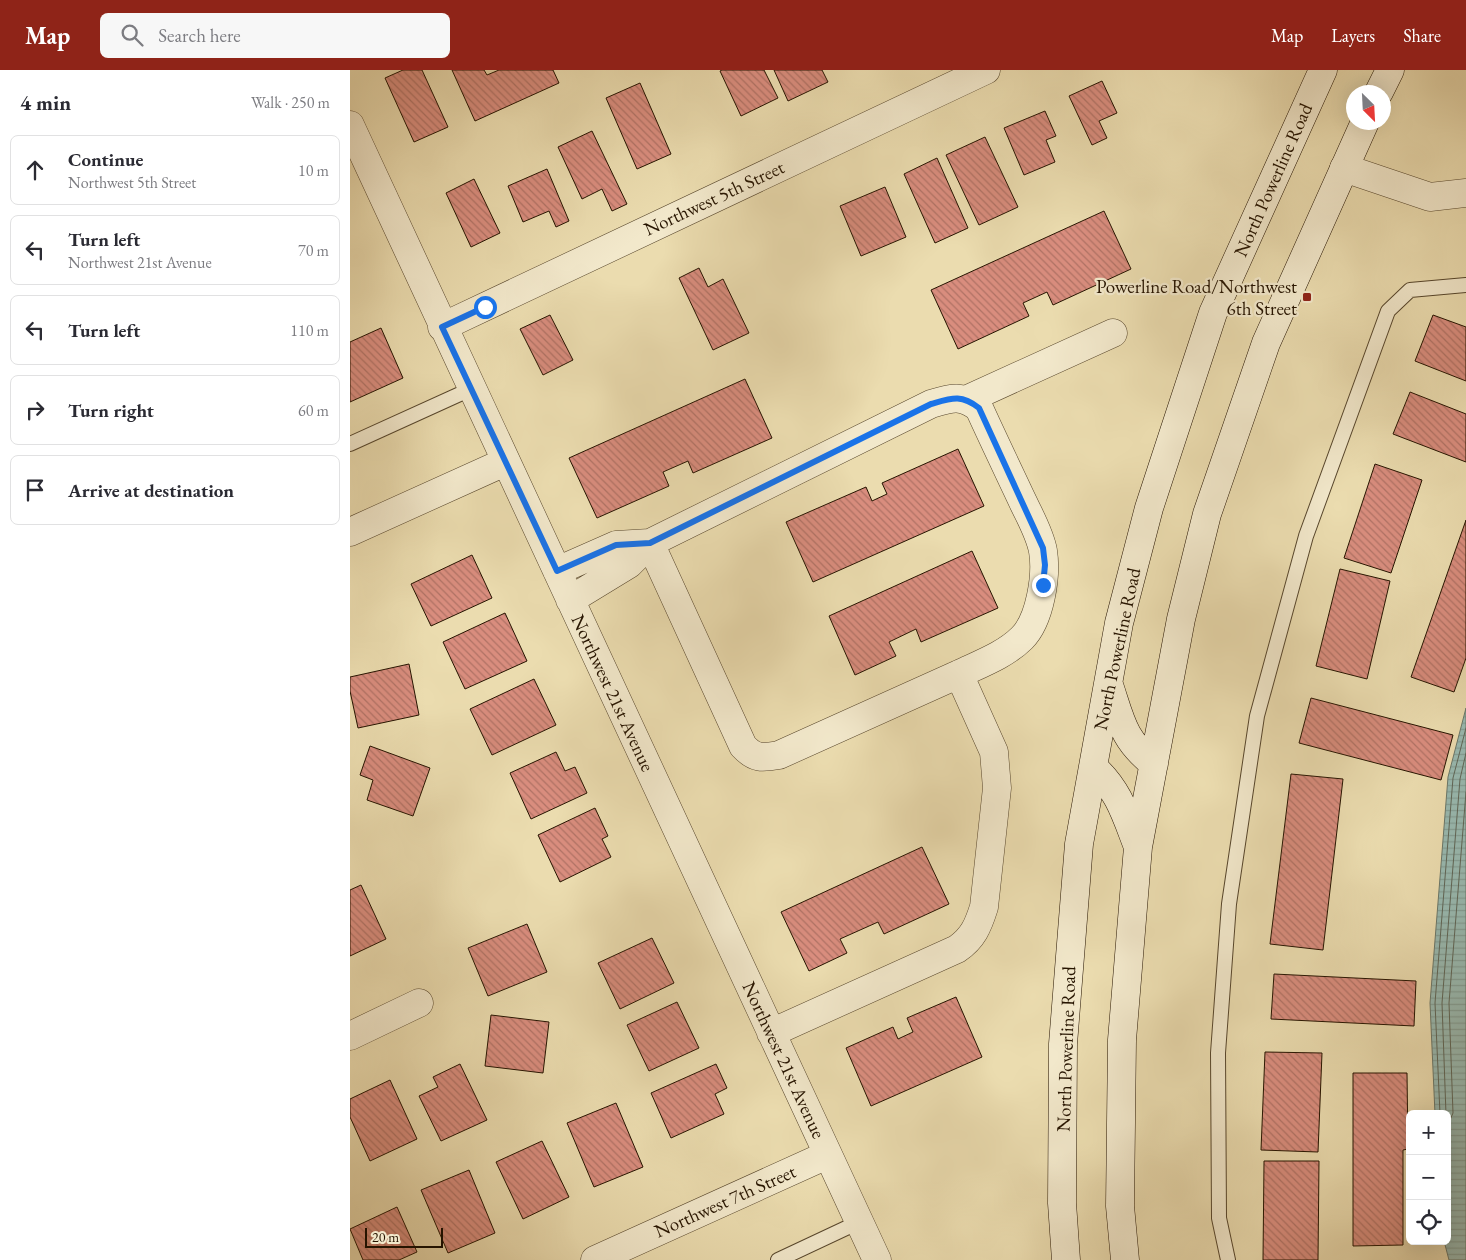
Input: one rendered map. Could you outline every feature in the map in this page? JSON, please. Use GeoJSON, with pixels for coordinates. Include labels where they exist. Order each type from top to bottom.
{"type":"FeatureCollection","features":[{"type":"Feature","properties":{"kind":"street","name":"Northwest 5th Street"},"geometry":{"type":"LineString","coordinates":[[442,327],[986,70]]}},
{"type":"Feature","properties":{"kind":"street","name":"North Powerline Road"},"geometry":{"type":"LineString","coordinates":[[1066,1260],[1062,1203],[1063,1044],[1079,844],[1119,623],[1150,508],[1213,313],[1323,70]]}},
{"type":"Feature","properties":{"kind":"street"},"geometry":{"type":"LineString","coordinates":[[1382,85],[1390,70]]}},
{"type":"Feature","properties":{"kind":"street","name":"Northwest 21st Avenue"},"geometry":{"type":"LineString","coordinates":[[350,126],[877,1260]]}},
{"type":"Feature","properties":{"kind":"street"},"geometry":{"type":"LineString","coordinates":[[1125,1260],[1120,1206],[1122,1040],[1138,847],[1181,619],[1208,514],[1266,343],[1361,130]]}},
{"type":"Feature","properties":{"kind":"street"},"geometry":{"type":"LineString","coordinates":[[1344,168],[1430,197],[1466,193]]}},
{"type":"Feature","properties":{"kind":"street"},"geometry":{"type":"LineString","coordinates":[[570,600],[629,564],[650,543],[931,404],[948,399],[968,399],[1113,333]]}},
{"type":"Feature","properties":{"kind":"street"},"geometry":{"type":"LineString","coordinates":[[650,543],[744,746],[751,754],[760,758],[779,756],[998,655],[1023,637],[1038,605],[1043,585],[1045,565],[1043,548],[979,408],[968,399]]}},
{"type":"Feature","properties":{"kind":"street"},"geometry":{"type":"LineString","coordinates":[[350,532],[505,462]]}},
{"type":"Feature","properties":{"kind":"street"},"geometry":{"type":"LineString","coordinates":[[557,571],[616,545],[650,543]]}},
{"type":"Feature","properties":{"kind":"street"},"geometry":{"type":"LineString","coordinates":[[771,1033],[957,949],[968,942],[976,931],[984,908],[997,788],[997,769],[994,752],[959,674]]}},
{"type":"Feature","properties":{"kind":"street"},"geometry":{"type":"LineString","coordinates":[[1108,684],[1125,733],[1136,750],[1154,764]]}},
{"type":"Feature","properties":{"kind":"street"},"geometry":{"type":"LineString","coordinates":[[1093,767],[1107,779],[1116,791],[1138,847]]}},
{"type":"Feature","properties":{"kind":"street"},"geometry":{"type":"LineString","coordinates":[[350,1036],[419,1002]]}},
{"type":"Feature","properties":{"kind":"street","name":"Northwest 7th Street"},"geometry":{"type":"LineString","coordinates":[[595,1260],[828,1155]]}},
{"type":"Feature","properties":{"kind":"lane"},"geometry":{"type":"LineString","coordinates":[[1227,1260],[1219,1218],[1218,1053],[1229,904],[1257,716],[1306,536],[1388,311],[1410,290],[1466,285]]}},
{"type":"Feature","properties":{"kind":"lane"},"geometry":{"type":"LineString","coordinates":[[350,444],[471,389]]}},
{"type":"Feature","properties":{"kind":"lane"},"geometry":{"type":"LineString","coordinates":[[778,1260],[859,1222]]}},
{"type":"Feature","properties":{"kind":"water"},"geometry":{"type":"Polygon","coordinates":[[[1466,708],[1466,1260],[1449,1260],[1445,1245],[1451,1245],[1451,1110],[1435,1110],[1430,1003],[1448,777],[1466,708]]]}},
{"type":"Feature","properties":{"kind":"building"},"geometry":{"type":"Polygon","coordinates":[[[403,70],[422,70],[448,127],[414,142],[385,78],[403,70]]]}},
{"type":"Feature","properties":{"kind":"building"},"geometry":{"type":"Polygon","coordinates":[[[452,70],[484,70],[487,75],[499,70],[553,70],[559,83],[475,121],[452,70]]]}},
{"type":"Feature","properties":{"kind":"building"},"geometry":{"type":"Polygon","coordinates":[[[764,70],[778,98],[741,116],[720,71],[764,70]]]}},
{"type":"Feature","properties":{"kind":"building"},"geometry":{"type":"Polygon","coordinates":[[[774,70],[822,70],[828,82],[788,101],[774,70]]]}},
{"type":"Feature","properties":{"kind":"building"},"geometry":{"type":"Polygon","coordinates":[[[1102,81],[1117,113],[1099,121],[1107,138],[1092,145],[1069,96],[1102,81]]]}},
{"type":"Feature","properties":{"kind":"building"},"geometry":{"type":"Polygon","coordinates":[[[640,83],[671,154],[637,169],[606,98],[640,83]]]}},
{"type":"Feature","properties":{"kind":"building"},"geometry":{"type":"Polygon","coordinates":[[[1045,111],[1056,136],[1046,140],[1055,162],[1024,175],[1004,128],[1045,111]]]}},
{"type":"Feature","properties":{"kind":"building"},"geometry":{"type":"Polygon","coordinates":[[[592,131],[627,204],[612,211],[602,189],[582,199],[558,147],[592,131]]]}},
{"type":"Feature","properties":{"kind":"building"},"geometry":{"type":"Polygon","coordinates":[[[985,137],[1018,207],[979,225],[946,155],[985,137]]]}},
{"type":"Feature","properties":{"kind":"building"},"geometry":{"type":"Polygon","coordinates":[[[937,158],[968,228],[935,243],[904,174],[937,158]]]}},
{"type":"Feature","properties":{"kind":"building"},"geometry":{"type":"Polygon","coordinates":[[[547,169],[569,221],[556,227],[549,211],[523,222],[508,186],[547,169]]]}},
{"type":"Feature","properties":{"kind":"building"},"geometry":{"type":"Polygon","coordinates":[[[474,179],[500,233],[471,247],[446,193],[474,179]]]}},
{"type":"Feature","properties":{"kind":"building"},"geometry":{"type":"Polygon","coordinates":[[[885,187],[906,237],[861,256],[840,206],[885,187]]]}},
{"type":"Feature","properties":{"kind":"building"},"geometry":{"type":"Polygon","coordinates":[[[1104,211],[1131,269],[1053,305],[1047,292],[1023,303],[1029,316],[958,349],[931,290],[1104,211]]]}},
{"type":"Feature","properties":{"kind":"building"},"geometry":{"type":"Polygon","coordinates":[[[699,268],[708,287],[723,279],[749,333],[713,350],[679,278],[699,268]]]}},
{"type":"Feature","properties":{"kind":"building"},"geometry":{"type":"Polygon","coordinates":[[[550,315],[573,360],[543,375],[520,329],[550,315]]]}},
{"type":"Feature","properties":{"kind":"building"},"geometry":{"type":"Polygon","coordinates":[[[1433,315],[1466,327],[1466,381],[1415,361],[1433,315]]]}},
{"type":"Feature","properties":{"kind":"building"},"geometry":{"type":"Polygon","coordinates":[[[381,328],[403,378],[350,402],[350,342],[381,328]]]}},
{"type":"Feature","properties":{"kind":"building"},"geometry":{"type":"Polygon","coordinates":[[[745,379],[772,438],[693,473],[688,461],[663,472],[669,486],[597,518],[569,458],[745,379]]]}},
{"type":"Feature","properties":{"kind":"building"},"geometry":{"type":"Polygon","coordinates":[[[1410,392],[1466,414],[1466,462],[1393,434],[1410,392]]]}},
{"type":"Feature","properties":{"kind":"building"},"geometry":{"type":"Polygon","coordinates":[[[958,449],[984,506],[813,582],[786,522],[866,487],[872,501],[887,494],[882,483],[958,449]]]}},
{"type":"Feature","properties":{"kind":"building"},"geometry":{"type":"Polygon","coordinates":[[[1375,464],[1422,480],[1391,573],[1344,558],[1375,464]]]}},
{"type":"Feature","properties":{"kind":"building"},"geometry":{"type":"Polygon","coordinates":[[[1466,520],[1466,658],[1454,692],[1411,677],[1466,520]]]}},
{"type":"Feature","properties":{"kind":"building"},"geometry":{"type":"Polygon","coordinates":[[[972,551],[998,608],[921,642],[916,629],[889,642],[896,656],[855,675],[829,616],[972,551]]]}},
{"type":"Feature","properties":{"kind":"building"},"geometry":{"type":"Polygon","coordinates":[[[472,555],[492,598],[431,626],[411,584],[472,555]]]}},
{"type":"Feature","properties":{"kind":"building"},"geometry":{"type":"Polygon","coordinates":[[[1340,569],[1390,581],[1367,679],[1316,666],[1340,569]]]}},
{"type":"Feature","properties":{"kind":"building"},"geometry":{"type":"Polygon","coordinates":[[[505,613],[527,661],[465,689],[443,642],[505,613]]]}},
{"type":"Feature","properties":{"kind":"building"},"geometry":{"type":"Polygon","coordinates":[[[409,664],[419,715],[358,728],[350,691],[350,677],[409,664]]]}},
{"type":"Feature","properties":{"kind":"building"},"geometry":{"type":"Polygon","coordinates":[[[534,679],[556,725],[492,755],[470,709],[534,679]]]}},
{"type":"Feature","properties":{"kind":"building"},"geometry":{"type":"Polygon","coordinates":[[[1311,698],[1453,735],[1441,780],[1299,743],[1311,698]]]}},
{"type":"Feature","properties":{"kind":"building"},"geometry":{"type":"Polygon","coordinates":[[[370,746],[430,768],[413,816],[367,800],[373,780],[360,775],[370,746]]]}},
{"type":"Feature","properties":{"kind":"building"},"geometry":{"type":"Polygon","coordinates":[[[556,752],[565,771],[575,767],[587,793],[531,819],[510,773],[556,752]]]}},
{"type":"Feature","properties":{"kind":"building"},"geometry":{"type":"Polygon","coordinates":[[[1291,774],[1343,779],[1323,950],[1270,944],[1291,774]]]}},
{"type":"Feature","properties":{"kind":"building"},"geometry":{"type":"Polygon","coordinates":[[[595,808],[608,836],[602,839],[611,857],[560,882],[538,835],[595,808]]]}},
{"type":"Feature","properties":{"kind":"building"},"geometry":{"type":"Polygon","coordinates":[[[922,847],[949,904],[884,934],[878,922],[840,939],[847,953],[809,971],[781,912],[922,847]]]}},
{"type":"Feature","properties":{"kind":"building"},"geometry":{"type":"Polygon","coordinates":[[[361,885],[386,939],[350,956],[350,890],[361,885]]]}},
{"type":"Feature","properties":{"kind":"building"},"geometry":{"type":"Polygon","coordinates":[[[527,924],[547,972],[488,996],[468,948],[527,924]]]}},
{"type":"Feature","properties":{"kind":"building"},"geometry":{"type":"Polygon","coordinates":[[[652,938],[674,983],[620,1009],[598,963],[652,938]]]}},
{"type":"Feature","properties":{"kind":"building"},"geometry":{"type":"Polygon","coordinates":[[[1274,974],[1416,981],[1414,1026],[1271,1019],[1274,974]]]}},
{"type":"Feature","properties":{"kind":"building"},"geometry":{"type":"Polygon","coordinates":[[[956,997],[982,1057],[871,1106],[846,1048],[893,1027],[898,1039],[913,1032],[907,1018],[956,997]]]}},
{"type":"Feature","properties":{"kind":"building"},"geometry":{"type":"Polygon","coordinates":[[[677,1002],[699,1048],[649,1071],[627,1025],[677,1002]]]}},
{"type":"Feature","properties":{"kind":"building"},"geometry":{"type":"Polygon","coordinates":[[[491,1015],[549,1022],[543,1073],[485,1066],[491,1015]]]}},
{"type":"Feature","properties":{"kind":"building"},"geometry":{"type":"Polygon","coordinates":[[[1265,1052],[1322,1053],[1318,1152],[1261,1150],[1265,1052]]]}},
{"type":"Feature","properties":{"kind":"building"},"geometry":{"type":"Polygon","coordinates":[[[460,1064],[487,1120],[441,1141],[419,1096],[438,1087],[433,1077],[460,1064]]]}},
{"type":"Feature","properties":{"kind":"building"},"geometry":{"type":"Polygon","coordinates":[[[716,1064],[727,1088],[715,1094],[724,1114],[671,1138],[651,1093],[716,1064]]]}},
{"type":"Feature","properties":{"kind":"building"},"geometry":{"type":"Polygon","coordinates":[[[1353,1073],[1407,1073],[1406,1149],[1403,1150],[1403,1245],[1353,1246],[1353,1073]]]}},
{"type":"Feature","properties":{"kind":"building"},"geometry":{"type":"Polygon","coordinates":[[[390,1080],[417,1139],[370,1161],[350,1117],[350,1099],[390,1080]]]}},
{"type":"Feature","properties":{"kind":"building"},"geometry":{"type":"Polygon","coordinates":[[[616,1103],[643,1167],[594,1187],[567,1123],[616,1103]]]}},
{"type":"Feature","properties":{"kind":"building"},"geometry":{"type":"Polygon","coordinates":[[[542,1141],[569,1197],[523,1219],[496,1162],[542,1141]]]}},
{"type":"Feature","properties":{"kind":"building"},"geometry":{"type":"Polygon","coordinates":[[[1264,1161],[1319,1161],[1318,1260],[1263,1260],[1264,1161]]]}},
{"type":"Feature","properties":{"kind":"building"},"geometry":{"type":"Polygon","coordinates":[[[469,1170],[495,1233],[448,1253],[421,1190],[469,1170]]]}},
{"type":"Feature","properties":{"kind":"building"},"geometry":{"type":"Polygon","coordinates":[[[397,1207],[417,1252],[399,1260],[363,1260],[350,1229],[397,1207]]]}},
{"type":"Feature","properties":{"kind":"place","name":"Powerline Road/Northwest 6th Street"},"geometry":{"type":"Point","coordinates":[1307,297]}},
{"type":"Feature","properties":{"kind":"route"},"geometry":{"type":"LineString","coordinates":[[485,307],[442,327],[557,571],[616,545],[650,543],[931,404],[959,398],[968,399],[979,408],[1030,519],[1043,548],[1045,565],[1043,585]]}}]}
